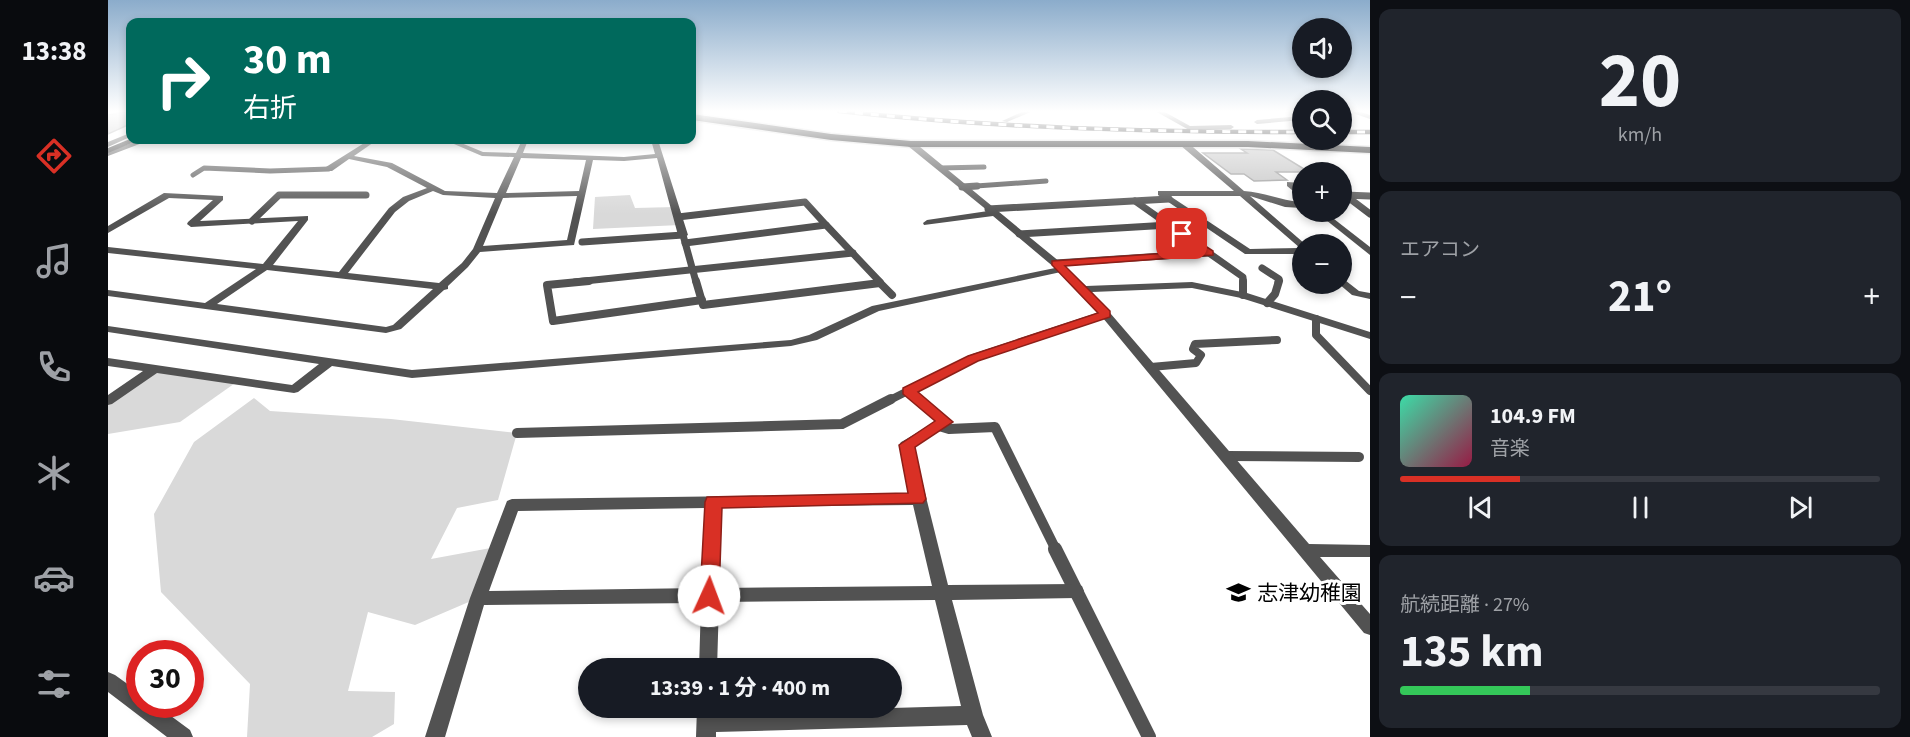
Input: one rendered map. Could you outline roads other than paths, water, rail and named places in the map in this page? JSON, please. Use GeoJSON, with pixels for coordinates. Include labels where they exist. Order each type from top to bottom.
{"type":"FeatureCollection","features":[{"type":"Feature","properties":{"kind":"highway"},"geometry":{"type":"LineString","coordinates":[[1247,145],[1370,150]]}},
{"type":"Feature","properties":{"kind":"street"},"geometry":{"type":"LineString","coordinates":[[108,152],[123,145]]}},
{"type":"Feature","properties":{"kind":"street"},"geometry":{"type":"LineString","coordinates":[[108,152],[129,145]]}},
{"type":"Feature","properties":{"kind":"street"},"geometry":{"type":"LineString","coordinates":[[329,169],[365,145]]}},
{"type":"Feature","properties":{"kind":"street"},"geometry":{"type":"LineString","coordinates":[[462,145],[482,154],[590,158],[659,156]]}},
{"type":"Feature","properties":{"kind":"street"},"geometry":{"type":"LineString","coordinates":[[108,293],[386,330],[397,327],[444,286],[477,249],[523,145]]}},
{"type":"Feature","properties":{"kind":"street"},"geometry":{"type":"LineString","coordinates":[[656,145],[684,239]]}},
{"type":"Feature","properties":{"kind":"street"},"geometry":{"type":"LineString","coordinates":[[913,145],[1084,289],[1370,627]]}},
{"type":"Feature","properties":{"kind":"street"},"geometry":{"type":"LineString","coordinates":[[1186,145],[1292,237]]}},
{"type":"Feature","properties":{"kind":"street"},"geometry":{"type":"LineString","coordinates":[[348,157],[389,165],[434,189],[465,196],[582,193]]}},
{"type":"Feature","properties":{"kind":"street"},"geometry":{"type":"LineString","coordinates":[[477,249],[571,243],[590,158]]}},
{"type":"Feature","properties":{"kind":"street"},"geometry":{"type":"LineString","coordinates":[[342,275],[398,204],[434,189]]}},
{"type":"Feature","properties":{"kind":"street"},"geometry":{"type":"LineString","coordinates":[[1292,203],[1240,193],[1161,193],[1248,252],[1292,251]]}},
{"type":"Feature","properties":{"kind":"street"},"geometry":{"type":"LineString","coordinates":[[108,230],[167,195],[220,198],[191,224],[304,219],[267,266],[206,307]]}},
{"type":"Feature","properties":{"kind":"street"},"geometry":{"type":"LineString","coordinates":[[927,223],[991,211]]}},
{"type":"Feature","properties":{"kind":"street"},"geometry":{"type":"LineString","coordinates":[[1332,222],[1370,252]]}},
{"type":"Feature","properties":{"kind":"street"},"geometry":{"type":"LineString","coordinates":[[108,250],[444,286]]}},
{"type":"Feature","properties":{"kind":"street"},"geometry":{"type":"LineString","coordinates":[[108,329],[328,363],[431,374],[791,343],[813,338],[876,308],[1059,266]]}},
{"type":"Feature","properties":{"kind":"street"},"geometry":{"type":"LineString","coordinates":[[1084,289],[1192,285],[1243,295],[1370,336]]}},
{"type":"Feature","properties":{"kind":"street"},"geometry":{"type":"LineString","coordinates":[[1352,290],[1356,293],[1370,296]]}},
{"type":"Feature","properties":{"kind":"street"},"geometry":{"type":"LineString","coordinates":[[108,362],[294,389],[328,363]]}},
{"type":"Feature","properties":{"kind":"street"},"geometry":{"type":"LineString","coordinates":[[108,401],[154,369]]}},
{"type":"Feature","properties":{"kind":"street"},"geometry":{"type":"LineString","coordinates":[[906,445],[917,499],[974,716],[982,737]]}},
{"type":"Feature","properties":{"kind":"street"},"geometry":{"type":"LineString","coordinates":[[435,737],[478,598],[512,505],[917,499]]}},
{"type":"Feature","properties":{"kind":"street"},"geometry":{"type":"LineString","coordinates":[[708,658],[713,502]]}},
{"type":"Feature","properties":{"kind":"street"},"geometry":{"type":"LineString","coordinates":[[1306,550],[1370,551]]}},
{"type":"Feature","properties":{"kind":"street"},"geometry":{"type":"LineString","coordinates":[[478,598],[1076,591]]}},
{"type":"Feature","properties":{"kind":"street"},"geometry":{"type":"LineString","coordinates":[[108,681],[126,694]]}},
{"type":"Feature","properties":{"kind":"street"},"geometry":{"type":"LineString","coordinates":[[707,722],[974,716]]}},
{"type":"Feature","properties":{"kind":"street"},"geometry":{"type":"LineString","coordinates":[[157,718],[183,737]]}},
{"type":"Feature","properties":{"kind":"lane"},"geometry":{"type":"LineString","coordinates":[[940,168],[984,167]]}},
{"type":"Feature","properties":{"kind":"lane"},"geometry":{"type":"LineString","coordinates":[[193,175],[204,168],[270,171],[329,169]]}},
{"type":"Feature","properties":{"kind":"lane"},"geometry":{"type":"LineString","coordinates":[[962,187],[1046,182]]}},
{"type":"Feature","properties":{"kind":"lane"},"geometry":{"type":"LineString","coordinates":[[252,221],[279,195],[366,195]]}},
{"type":"Feature","properties":{"kind":"lane"},"geometry":{"type":"LineString","coordinates":[[1352,195],[1370,196]]}},
{"type":"Feature","properties":{"kind":"lane"},"geometry":{"type":"LineString","coordinates":[[991,211],[1169,199]]}},
{"type":"Feature","properties":{"kind":"lane"},"geometry":{"type":"LineString","coordinates":[[1134,201],[1244,277],[1243,295]]}},
{"type":"Feature","properties":{"kind":"lane"},"geometry":{"type":"LineString","coordinates":[[1352,201],[1370,214]]}},
{"type":"Feature","properties":{"kind":"lane"},"geometry":{"type":"LineString","coordinates":[[678,217],[805,202],[892,295]]}},
{"type":"Feature","properties":{"kind":"lane"},"geometry":{"type":"LineString","coordinates":[[582,242],[684,239],[826,225]]}},
{"type":"Feature","properties":{"kind":"lane"},"geometry":{"type":"LineString","coordinates":[[1019,234],[1169,225]]}},
{"type":"Feature","properties":{"kind":"lane"},"geometry":{"type":"LineString","coordinates":[[684,239],[703,305],[880,282]]}},
{"type":"Feature","properties":{"kind":"lane"},"geometry":{"type":"LineString","coordinates":[[702,300],[553,321],[547,285],[853,253]]}},
{"type":"Feature","properties":{"kind":"lane"},"geometry":{"type":"LineString","coordinates":[[1059,266],[1209,253]]}},
{"type":"Feature","properties":{"kind":"lane"},"geometry":{"type":"LineString","coordinates":[[1262,268],[1279,279],[1275,294],[1267,303]]}},
{"type":"Feature","properties":{"kind":"lane"},"geometry":{"type":"LineString","coordinates":[[517,432],[842,424],[973,358],[1106,314]]}},
{"type":"Feature","properties":{"kind":"lane"},"geometry":{"type":"LineString","coordinates":[[1316,319],[1316,335],[1370,392]]}},
{"type":"Feature","properties":{"kind":"lane"},"geometry":{"type":"LineString","coordinates":[[1151,367],[1196,363],[1201,355],[1193,349],[1195,344],[1277,340]]}},
{"type":"Feature","properties":{"kind":"lane"},"geometry":{"type":"LineString","coordinates":[[906,445],[945,422],[908,391]]}},
{"type":"Feature","properties":{"kind":"lane"},"geometry":{"type":"LineString","coordinates":[[939,426],[949,429],[995,427],[1149,737]]}},
{"type":"Feature","properties":{"kind":"lane"},"geometry":{"type":"LineString","coordinates":[[1227,456],[1359,457]]}},
{"type":"Feature","properties":{"kind":"place","name":"志津幼稚園"},"geometry":{"type":"Point","coordinates":[1239,593]}}]}
